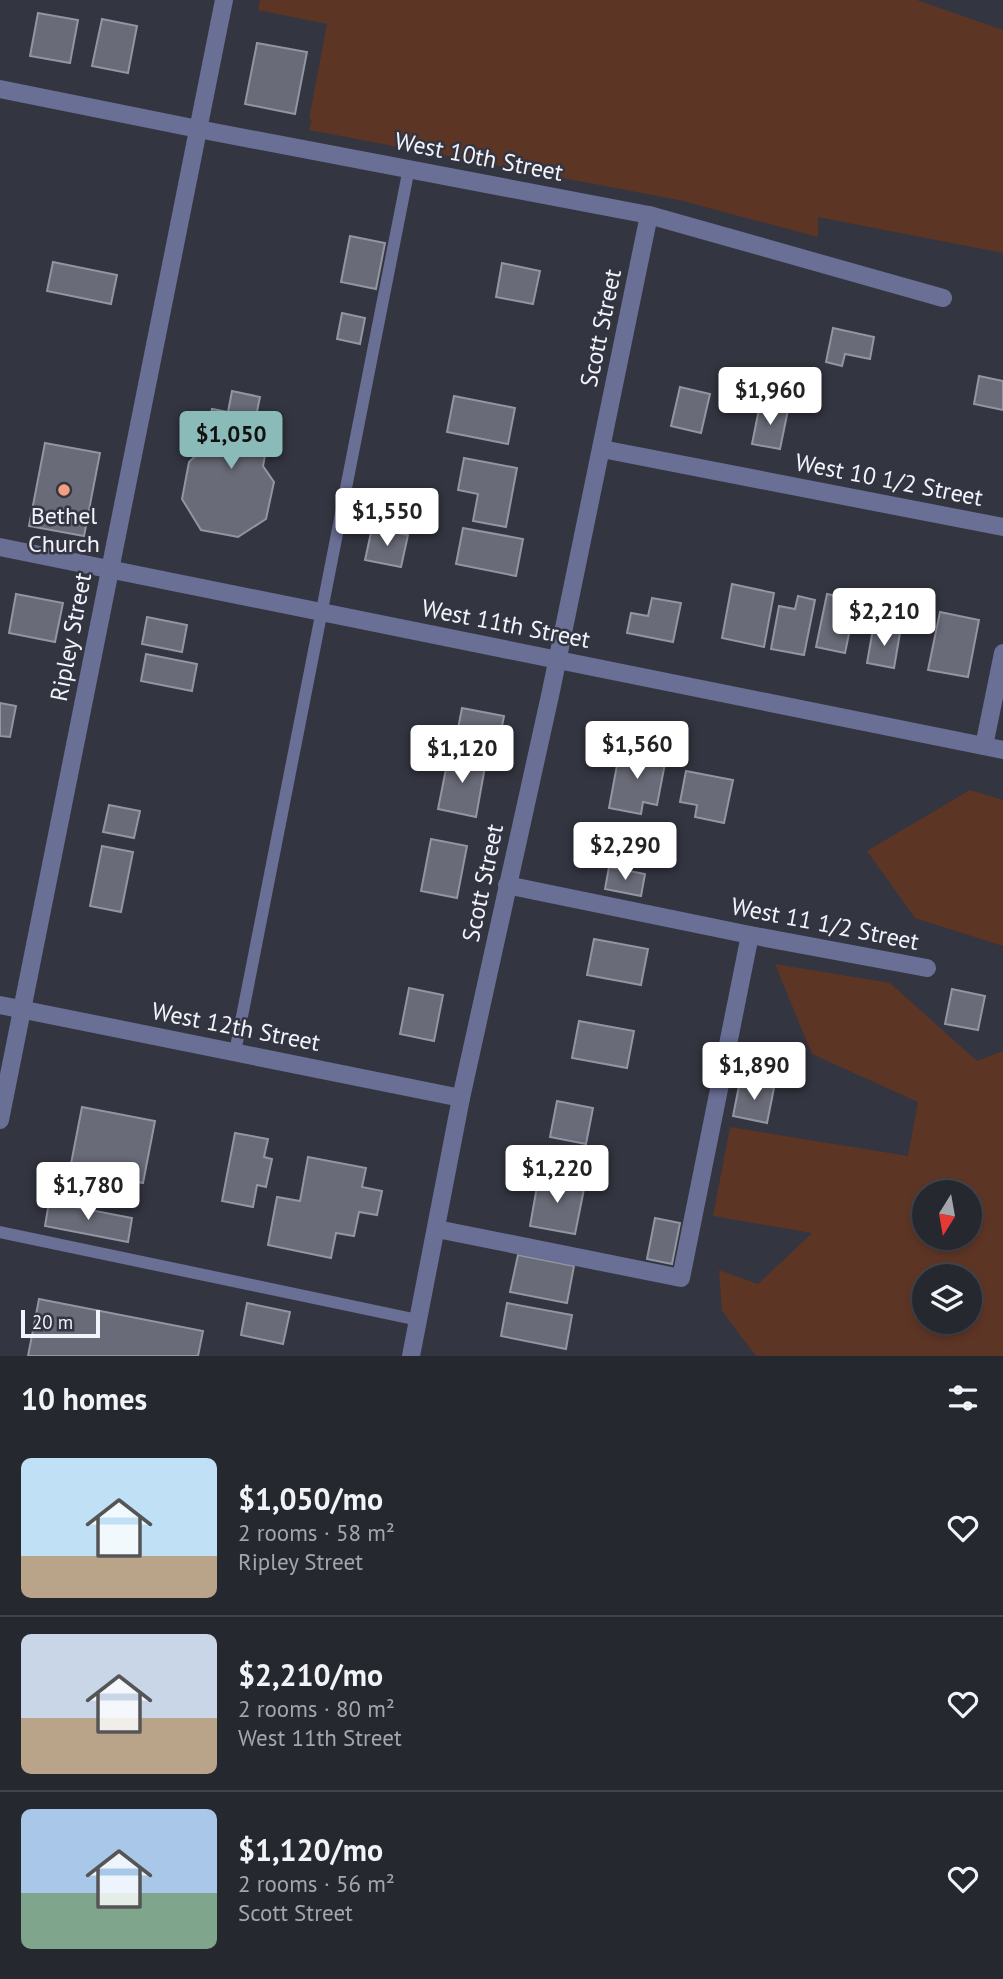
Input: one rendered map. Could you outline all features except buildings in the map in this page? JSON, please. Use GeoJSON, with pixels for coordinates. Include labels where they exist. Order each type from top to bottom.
{"type":"FeatureCollection","features":[{"type":"Feature","properties":{"kind":"street","name":"Ripley Street"},"geometry":{"type":"LineString","coordinates":[[0,1119],[224,0]]}},
{"type":"Feature","properties":{"kind":"street","name":"West 10th Street"},"geometry":{"type":"LineString","coordinates":[[0,89],[649,215],[943,298]]}},
{"type":"Feature","properties":{"kind":"street","name":"Scott Street"},"geometry":{"type":"LineString","coordinates":[[411,1356],[461,1098],[602,449],[649,215]]}},
{"type":"Feature","properties":{"kind":"street","name":"West 10 1/2 Street"},"geometry":{"type":"LineString","coordinates":[[602,449],[1003,527]]}},
{"type":"Feature","properties":{"kind":"street","name":"West 11th Street"},"geometry":{"type":"LineString","coordinates":[[0,547],[1003,750]]}},
{"type":"Feature","properties":{"kind":"street"},"geometry":{"type":"LineString","coordinates":[[984,746],[1003,653]]}},
{"type":"Feature","properties":{"kind":"street","name":"West 11 1/2 Street"},"geometry":{"type":"LineString","coordinates":[[507,885],[927,968]]}},
{"type":"Feature","properties":{"kind":"street"},"geometry":{"type":"LineString","coordinates":[[437,1229],[681,1278],[750,935]]}},
{"type":"Feature","properties":{"kind":"street","name":"West 12th Street"},"geometry":{"type":"LineString","coordinates":[[0,1005],[461,1098]]}},
{"type":"Feature","properties":{"kind":"lane"},"geometry":{"type":"LineString","coordinates":[[235,1052],[409,168]]}},
{"type":"Feature","properties":{"kind":"lane"},"geometry":{"type":"LineString","coordinates":[[0,1232],[418,1320]]}},
{"type":"Feature","properties":{"kind":"shaded area"},"geometry":{"type":"Polygon","coordinates":[[[260,0],[917,0],[1003,30],[1003,253],[818,217],[818,237],[679,200],[309,130],[327,24],[258,10],[260,0]]]}},
{"type":"Feature","properties":{"kind":"shaded area"},"geometry":{"type":"Polygon","coordinates":[[[970,790],[1003,800],[1003,946],[915,918],[867,851],[970,790]]]}},
{"type":"Feature","properties":{"kind":"shaded area"},"geometry":{"type":"Polygon","coordinates":[[[775,964],[890,983],[977,1061],[1003,1051],[1003,1356],[756,1356],[722,1311],[719,1270],[758,1284],[812,1233],[713,1216],[730,1127],[908,1156],[918,1102],[812,1054],[775,964]]]}},
{"type":"Feature","properties":{"kind":"place","name":"Bethel Church"},"geometry":{"type":"Point","coordinates":[64,490]}}]}
